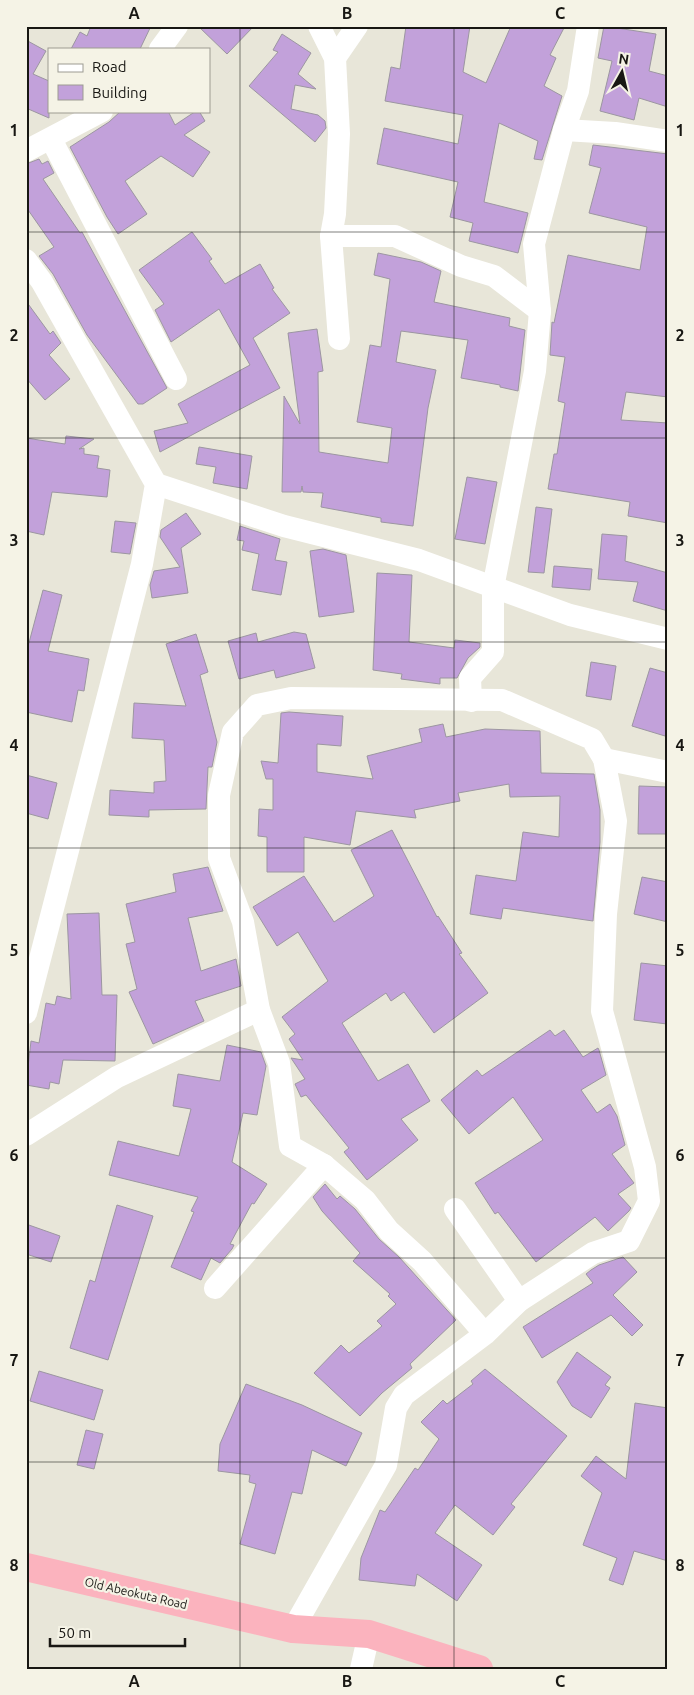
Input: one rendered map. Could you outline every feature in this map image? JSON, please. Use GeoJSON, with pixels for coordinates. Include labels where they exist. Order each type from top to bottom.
{"type":"FeatureCollection","features":[{"type":"Feature","properties":{"kind":"highway","name":"Old Abeokuta Road"},"geometry":{"type":"LineString","coordinates":[[26,1567],[293,1630],[369,1634],[479,1669]]}},
{"type":"Feature","properties":{"kind":"street"},"geometry":{"type":"LineString","coordinates":[[161,48],[177,26]]}},
{"type":"Feature","properties":{"kind":"street"},"geometry":{"type":"LineString","coordinates":[[318,26],[335,58],[339,134],[331,236],[339,338]]}},
{"type":"Feature","properties":{"kind":"street"},"geometry":{"type":"LineString","coordinates":[[335,58],[357,26]]}},
{"type":"Feature","properties":{"kind":"street"},"geometry":{"type":"LineString","coordinates":[[471,701],[470,678],[493,652],[493,588],[535,371],[540,311],[534,244],[564,130],[578,91],[588,26]]}},
{"type":"Feature","properties":{"kind":"street"},"geometry":{"type":"LineString","coordinates":[[26,150],[51,139],[100,112]]}},
{"type":"Feature","properties":{"kind":"street"},"geometry":{"type":"LineString","coordinates":[[564,130],[615,133],[668,141]]}},
{"type":"Feature","properties":{"kind":"street"},"geometry":{"type":"LineString","coordinates":[[51,139],[176,379]]}},
{"type":"Feature","properties":{"kind":"street"},"geometry":{"type":"LineString","coordinates":[[331,236],[395,236],[461,266],[494,276],[540,311]]}},
{"type":"Feature","properties":{"kind":"street"},"geometry":{"type":"LineString","coordinates":[[26,260],[42,282],[156,484],[142,564],[26,1013]]}},
{"type":"Feature","properties":{"kind":"street"},"geometry":{"type":"LineString","coordinates":[[156,484],[284,526],[419,560],[570,615],[668,639]]}},
{"type":"Feature","properties":{"kind":"street"},"geometry":{"type":"LineString","coordinates":[[293,1630],[386,1465],[396,1408],[404,1395],[485,1334],[519,1301],[593,1253],[629,1241],[649,1201],[645,1167],[602,1011],[606,914],[616,821],[604,759],[592,739],[502,700],[291,698],[256,705],[233,732],[219,795],[219,858],[243,922],[259,1010],[280,1063],[290,1146],[324,1166],[365,1200],[390,1231],[422,1261],[485,1334]]}},
{"type":"Feature","properties":{"kind":"street"},"geometry":{"type":"LineString","coordinates":[[604,759],[668,772]]}},
{"type":"Feature","properties":{"kind":"street"},"geometry":{"type":"LineString","coordinates":[[26,1135],[117,1077],[259,1010]]}},
{"type":"Feature","properties":{"kind":"street"},"geometry":{"type":"LineString","coordinates":[[214,1288],[324,1166]]}},
{"type":"Feature","properties":{"kind":"street"},"geometry":{"type":"LineString","coordinates":[[455,1209],[519,1301]]}},
{"type":"Feature","properties":{"kind":"street"},"geometry":{"type":"LineString","coordinates":[[361,1669],[369,1634]]}},
{"type":"Feature","properties":{"kind":"building"},"geometry":{"type":"Polygon","coordinates":[[[91,26],[151,26],[140,48],[72,48],[80,32],[87,36],[91,26]]]}},
{"type":"Feature","properties":{"kind":"building"},"geometry":{"type":"Polygon","coordinates":[[[198,26],[254,26],[227,54],[198,26]]]}},
{"type":"Feature","properties":{"kind":"building"},"geometry":{"type":"Polygon","coordinates":[[[406,26],[470,26],[463,72],[486,83],[511,26],[565,26],[550,55],[556,58],[544,86],[562,96],[542,160],[534,159],[538,141],[499,123],[484,202],[528,213],[518,253],[469,241],[473,223],[450,217],[458,182],[377,164],[384,128],[458,144],[463,115],[385,101],[391,67],[400,69],[406,26]]]}},
{"type":"Feature","properties":{"kind":"building"},"geometry":{"type":"Polygon","coordinates":[[[604,26],[656,34],[649,71],[668,76],[668,107],[639,98],[634,120],[600,111],[612,61],[598,58],[604,26]]]}},
{"type":"Feature","properties":{"kind":"building"},"geometry":{"type":"Polygon","coordinates":[[[282,34],[311,53],[298,74],[316,89],[295,85],[291,109],[318,115],[325,121],[326,128],[315,142],[249,86],[278,52],[273,50],[282,34]]]}},
{"type":"Feature","properties":{"kind":"building"},"geometry":{"type":"Polygon","coordinates":[[[26,40],[46,51],[33,74],[48,81],[49,118],[26,108],[26,40]]]}},
{"type":"Feature","properties":{"kind":"building"},"geometry":{"type":"Polygon","coordinates":[[[120,112],[168,112],[175,125],[194,112],[200,112],[205,121],[184,135],[210,152],[193,177],[161,156],[125,181],[147,214],[118,234],[70,147],[109,122],[120,112]]]}},
{"type":"Feature","properties":{"kind":"building"},"geometry":{"type":"Polygon","coordinates":[[[593,145],[668,154],[668,397],[626,392],[621,420],[668,423],[668,523],[628,516],[630,502],[548,489],[554,454],[557,454],[565,403],[558,401],[565,357],[550,355],[552,322],[554,323],[568,255],[640,270],[647,227],[589,213],[601,168],[589,165],[593,145]]]}},
{"type":"Feature","properties":{"kind":"building"},"geometry":{"type":"Polygon","coordinates":[[[39,159],[42,164],[48,161],[54,173],[43,179],[80,233],[82,232],[167,388],[143,404],[138,404],[87,335],[53,274],[39,256],[54,247],[26,207],[26,164],[39,159]]]}},
{"type":"Feature","properties":{"kind":"building"},"geometry":{"type":"Polygon","coordinates":[[[192,232],[212,259],[209,261],[225,284],[260,264],[274,288],[272,289],[290,313],[253,338],[280,388],[160,452],[154,431],[188,423],[178,404],[250,365],[219,309],[171,342],[155,310],[164,304],[139,270],[192,232]]]}},
{"type":"Feature","properties":{"kind":"building"},"geometry":{"type":"Polygon","coordinates":[[[378,253],[421,262],[441,271],[434,302],[510,318],[509,326],[525,330],[518,391],[500,387],[500,385],[461,378],[468,340],[401,331],[396,362],[436,370],[428,408],[413,526],[381,522],[381,518],[321,507],[323,493],[303,492],[302,486],[301,492],[282,492],[284,396],[300,424],[288,333],[317,329],[323,371],[318,372],[319,452],[388,463],[392,428],[357,422],[370,345],[381,347],[390,279],[374,275],[378,253]]]}},
{"type":"Feature","properties":{"kind":"building"},"geometry":{"type":"Polygon","coordinates":[[[26,301],[50,334],[53,331],[61,343],[49,355],[70,379],[45,400],[26,378],[26,301]]]}},
{"type":"Feature","properties":{"kind":"building"},"geometry":{"type":"Polygon","coordinates":[[[66,436],[94,439],[79,449],[84,448],[84,454],[99,456],[97,468],[110,470],[107,497],[52,492],[44,535],[26,531],[26,438],[65,444],[66,436]]]}},
{"type":"Feature","properties":{"kind":"building"},"geometry":{"type":"Polygon","coordinates":[[[199,447],[252,456],[247,489],[213,483],[216,467],[196,464],[199,447]]]}},
{"type":"Feature","properties":{"kind":"building"},"geometry":{"type":"Polygon","coordinates":[[[467,477],[497,482],[485,544],[455,539],[467,477]]]}},
{"type":"Feature","properties":{"kind":"building"},"geometry":{"type":"Polygon","coordinates":[[[536,507],[552,509],[544,573],[528,572],[536,507]]]}},
{"type":"Feature","properties":{"kind":"building"},"geometry":{"type":"Polygon","coordinates":[[[186,513],[201,534],[181,548],[188,593],[152,598],[150,585],[154,571],[180,567],[160,537],[161,530],[186,513]]]}},
{"type":"Feature","properties":{"kind":"building"},"geometry":{"type":"Polygon","coordinates":[[[115,521],[136,523],[130,554],[111,552],[115,521]]]}},
{"type":"Feature","properties":{"kind":"building"},"geometry":{"type":"Polygon","coordinates":[[[240,526],[280,539],[275,560],[287,562],[281,595],[252,590],[259,554],[242,550],[244,541],[237,540],[240,526]]]}},
{"type":"Feature","properties":{"kind":"building"},"geometry":{"type":"Polygon","coordinates":[[[602,534],[627,536],[625,561],[668,573],[668,611],[633,601],[638,582],[598,579],[602,534]]]}},
{"type":"Feature","properties":{"kind":"building"},"geometry":{"type":"Polygon","coordinates":[[[323,549],[346,555],[354,612],[319,617],[310,551],[323,549]]]}},
{"type":"Feature","properties":{"kind":"building"},"geometry":{"type":"Polygon","coordinates":[[[554,566],[592,569],[590,590],[552,587],[554,566]]]}},
{"type":"Feature","properties":{"kind":"building"},"geometry":{"type":"Polygon","coordinates":[[[377,573],[412,575],[409,642],[454,648],[455,640],[480,643],[480,647],[468,658],[457,678],[440,678],[440,684],[401,679],[402,674],[373,670],[377,573]]]}},
{"type":"Feature","properties":{"kind":"building"},"geometry":{"type":"Polygon","coordinates":[[[43,590],[62,595],[48,651],[89,659],[84,691],[78,690],[72,722],[26,712],[26,654],[43,590]]]}},
{"type":"Feature","properties":{"kind":"building"},"geometry":{"type":"Polygon","coordinates":[[[294,632],[306,634],[315,668],[276,678],[274,670],[239,679],[228,641],[256,633],[258,642],[294,632]]]}},
{"type":"Feature","properties":{"kind":"building"},"geometry":{"type":"Polygon","coordinates":[[[196,634],[208,672],[200,675],[217,742],[212,767],[208,767],[206,809],[149,810],[149,817],[109,815],[110,790],[154,793],[154,782],[166,781],[164,740],[132,738],[134,703],[186,706],[166,644],[196,634]]]}},
{"type":"Feature","properties":{"kind":"building"},"geometry":{"type":"Polygon","coordinates":[[[591,662],[616,666],[611,700],[586,696],[591,662]]]}},
{"type":"Feature","properties":{"kind":"building"},"geometry":{"type":"Polygon","coordinates":[[[650,668],[668,673],[668,726],[665,736],[632,726],[650,668]]]}},
{"type":"Feature","properties":{"kind":"building"},"geometry":{"type":"Polygon","coordinates":[[[281,713],[343,716],[341,746],[317,744],[317,772],[373,779],[367,756],[422,742],[419,729],[443,724],[446,737],[485,729],[540,731],[541,773],[594,774],[600,810],[600,842],[593,921],[503,908],[501,919],[470,914],[476,875],[516,881],[523,832],[559,837],[560,796],[510,797],[509,784],[458,793],[460,801],[414,810],[416,818],[356,811],[350,845],[304,837],[304,872],[267,872],[267,837],[258,836],[259,809],[273,810],[273,779],[266,779],[261,761],[278,763],[281,713]]]}},
{"type":"Feature","properties":{"kind":"building"},"geometry":{"type":"Polygon","coordinates":[[[26,775],[57,783],[48,819],[26,813],[26,775]]]}},
{"type":"Feature","properties":{"kind":"building"},"geometry":{"type":"Polygon","coordinates":[[[639,786],[668,787],[668,834],[638,834],[639,786]]]}},
{"type":"Feature","properties":{"kind":"building"},"geometry":{"type":"Polygon","coordinates":[[[392,830],[437,917],[462,953],[459,954],[488,993],[434,1033],[404,992],[391,1001],[386,993],[342,1023],[378,1081],[408,1064],[430,1101],[401,1119],[418,1140],[367,1180],[344,1152],[349,1148],[306,1095],[301,1097],[295,1084],[305,1079],[291,1058],[303,1060],[289,1039],[295,1034],[282,1017],[328,981],[298,932],[277,946],[253,907],[304,876],[334,922],[374,896],[351,850],[392,830]]]}},
{"type":"Feature","properties":{"kind":"building"},"geometry":{"type":"Polygon","coordinates":[[[208,867],[223,911],[188,918],[201,971],[236,959],[241,986],[195,1001],[204,1021],[153,1044],[129,992],[137,989],[126,944],[135,942],[126,904],[176,892],[173,874],[208,867]]]}},
{"type":"Feature","properties":{"kind":"building"},"geometry":{"type":"Polygon","coordinates":[[[642,877],[668,882],[668,922],[634,914],[642,877]]]}},
{"type":"Feature","properties":{"kind":"building"},"geometry":{"type":"Polygon","coordinates":[[[99,913],[102,995],[117,995],[115,1061],[63,1060],[59,1084],[50,1082],[49,1089],[26,1085],[31,1041],[39,1043],[46,1003],[55,1005],[57,996],[71,999],[67,914],[99,913]]]}},
{"type":"Feature","properties":{"kind":"building"},"geometry":{"type":"Polygon","coordinates":[[[641,963],[668,966],[667,1024],[634,1020],[641,963]]]}},
{"type":"Feature","properties":{"kind":"building"},"geometry":{"type":"Polygon","coordinates":[[[550,1030],[555,1036],[564,1030],[583,1057],[598,1048],[606,1075],[581,1090],[597,1113],[610,1104],[617,1116],[625,1145],[612,1154],[634,1183],[618,1194],[631,1208],[608,1231],[595,1217],[536,1262],[498,1212],[495,1214],[475,1183],[543,1140],[513,1097],[469,1134],[441,1100],[477,1070],[482,1076],[550,1030]]]}},
{"type":"Feature","properties":{"kind":"building"},"geometry":{"type":"Polygon","coordinates":[[[227,1045],[261,1052],[266,1066],[257,1115],[243,1113],[232,1162],[267,1184],[254,1204],[252,1203],[230,1244],[234,1245],[232,1249],[220,1263],[211,1258],[201,1280],[171,1267],[194,1212],[191,1211],[198,1197],[109,1175],[118,1141],[179,1156],[191,1109],[173,1106],[178,1074],[220,1081],[227,1045]]]}},
{"type":"Feature","properties":{"kind":"building"},"geometry":{"type":"Polygon","coordinates":[[[325,1184],[337,1199],[340,1196],[355,1209],[379,1239],[399,1257],[456,1320],[410,1364],[412,1368],[382,1393],[360,1416],[314,1373],[341,1345],[349,1353],[382,1326],[377,1321],[396,1304],[388,1296],[390,1294],[353,1261],[360,1253],[322,1211],[313,1197],[325,1184]]]}},
{"type":"Feature","properties":{"kind":"building"},"geometry":{"type":"Polygon","coordinates":[[[117,1205],[153,1216],[108,1360],[70,1348],[90,1280],[95,1282],[117,1205]]]}},
{"type":"Feature","properties":{"kind":"building"},"geometry":{"type":"Polygon","coordinates":[[[26,1224],[60,1236],[51,1262],[26,1254],[26,1224]]]}},
{"type":"Feature","properties":{"kind":"building"},"geometry":{"type":"Polygon","coordinates":[[[623,1257],[637,1272],[613,1295],[643,1325],[632,1336],[611,1315],[542,1358],[523,1327],[593,1283],[586,1274],[591,1270],[599,1265],[623,1257]]]}},
{"type":"Feature","properties":{"kind":"building"},"geometry":{"type":"Polygon","coordinates":[[[577,1352],[611,1377],[605,1385],[610,1388],[591,1418],[572,1406],[557,1382],[577,1352]]]}},
{"type":"Feature","properties":{"kind":"building"},"geometry":{"type":"Polygon","coordinates":[[[485,1369],[567,1436],[511,1504],[515,1507],[493,1535],[455,1505],[435,1533],[482,1565],[457,1601],[417,1574],[415,1586],[359,1580],[361,1558],[380,1510],[385,1512],[415,1468],[418,1470],[439,1439],[421,1422],[443,1400],[447,1404],[473,1384],[471,1381],[485,1369]]]}},
{"type":"Feature","properties":{"kind":"building"},"geometry":{"type":"Polygon","coordinates":[[[39,1371],[103,1390],[94,1420],[30,1401],[39,1371]]]}},
{"type":"Feature","properties":{"kind":"building"},"geometry":{"type":"Polygon","coordinates":[[[246,1384],[302,1405],[362,1433],[346,1466],[312,1450],[302,1494],[292,1492],[275,1554],[240,1544],[256,1484],[249,1482],[250,1475],[218,1471],[220,1444],[246,1384]]]}},
{"type":"Feature","properties":{"kind":"building"},"geometry":{"type":"Polygon","coordinates":[[[635,1403],[668,1408],[668,1561],[634,1551],[623,1585],[609,1580],[617,1558],[583,1545],[602,1493],[581,1476],[596,1456],[626,1479],[635,1403]]]}},
{"type":"Feature","properties":{"kind":"building"},"geometry":{"type":"Polygon","coordinates":[[[86,1430],[103,1434],[94,1469],[77,1465],[86,1430]]]}}]}
